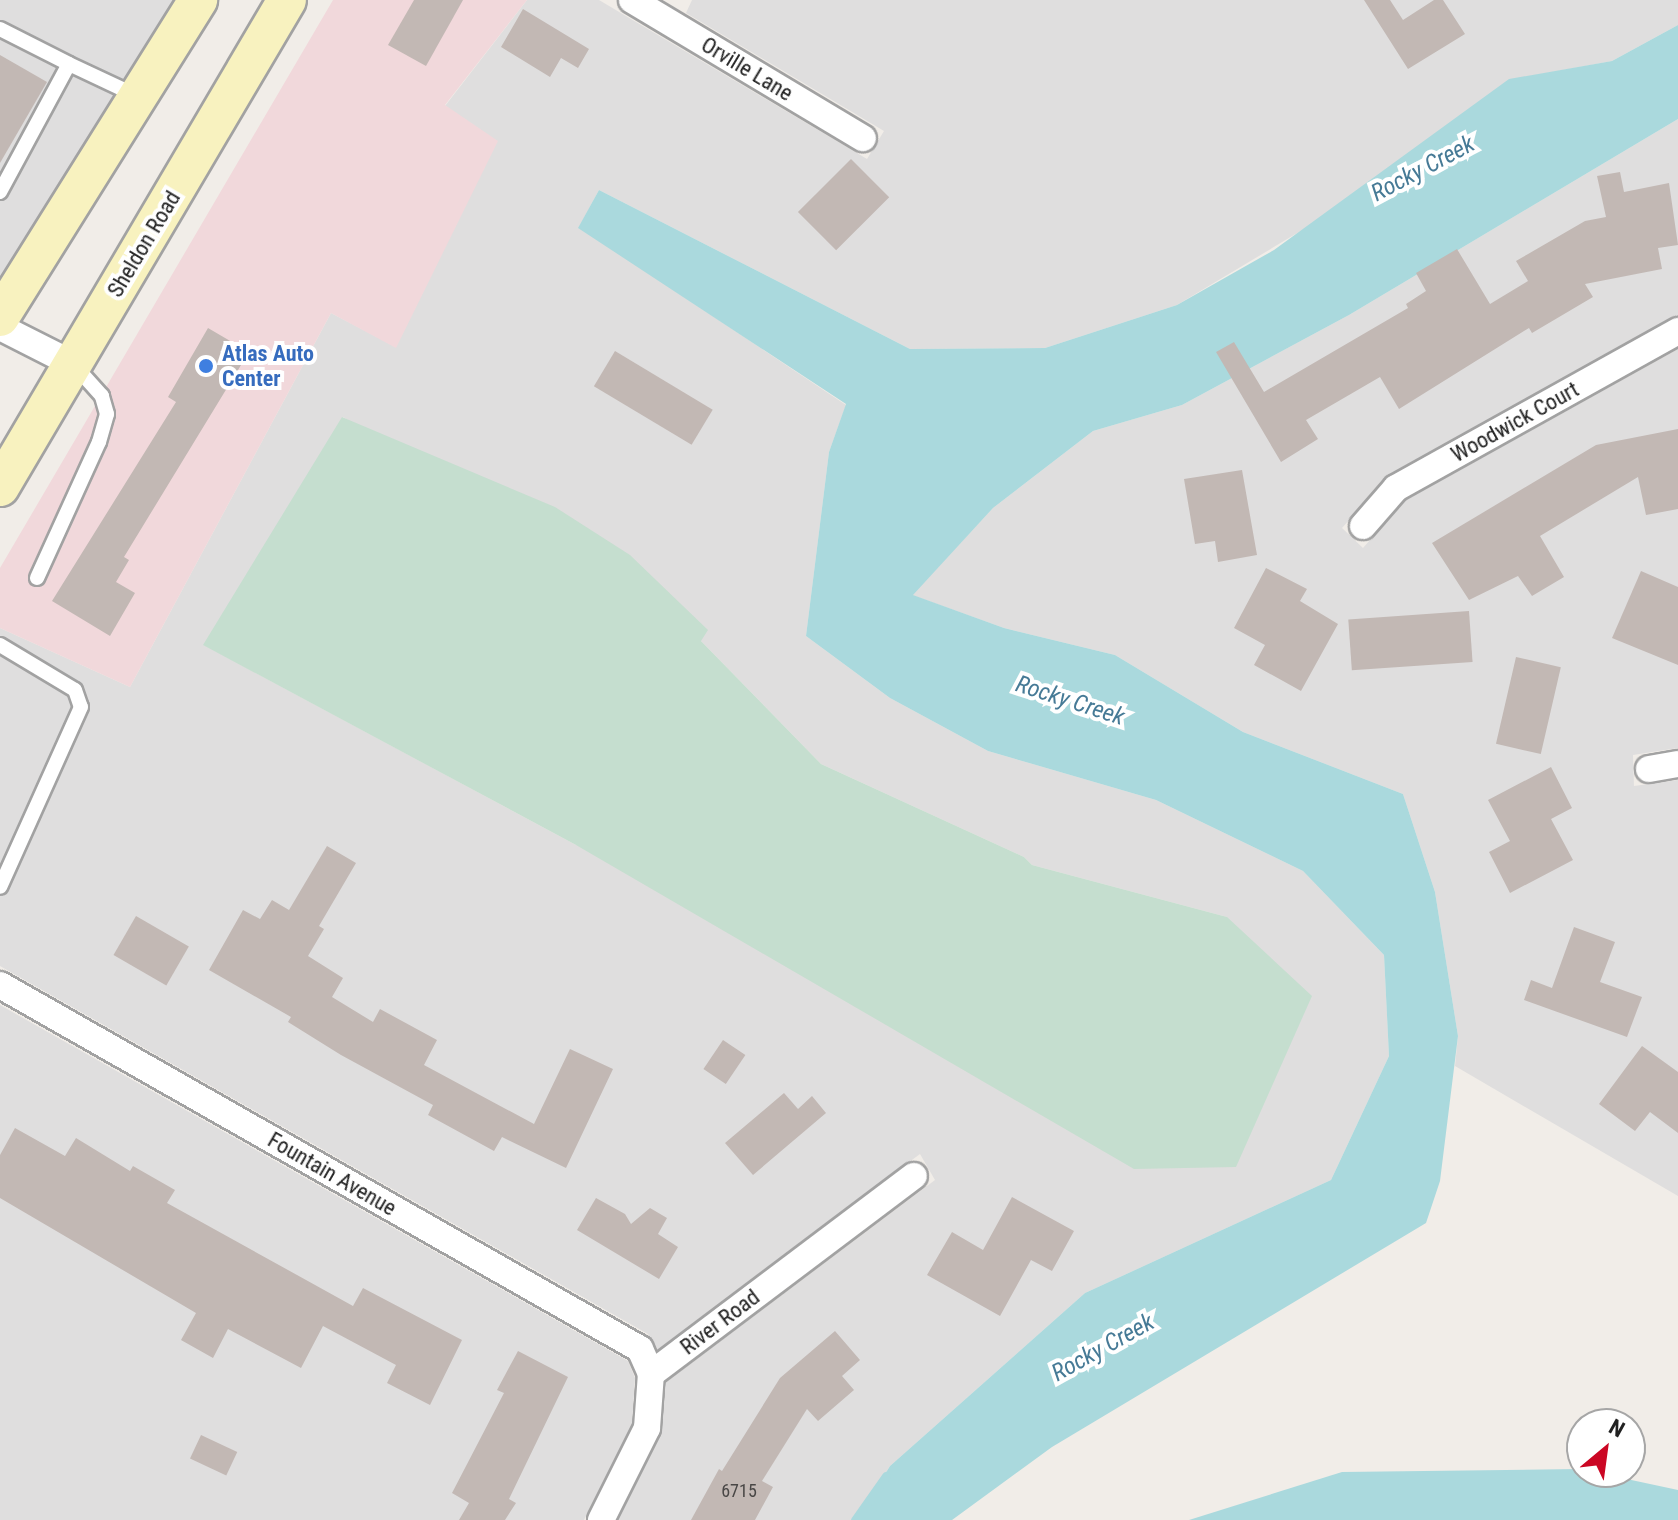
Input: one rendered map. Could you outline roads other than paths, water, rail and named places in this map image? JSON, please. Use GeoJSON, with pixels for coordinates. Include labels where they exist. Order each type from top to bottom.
{"type":"FeatureCollection","features":[{"type":"Feature","properties":{"kind":"main road"},"geometry":{"type":"LineString","coordinates":[[0,317],[198,0]]}},
{"type":"Feature","properties":{"kind":"main road","name":"Sheldon Road"},"geometry":{"type":"LineString","coordinates":[[0,487],[287,0]]}},
{"type":"Feature","properties":{"kind":"street","name":"Orville Lane"},"geometry":{"type":"LineString","coordinates":[[632,0],[863,138]]}},
{"type":"Feature","properties":{"kind":"street"},"geometry":{"type":"LineString","coordinates":[[0,327],[71,363]]}},
{"type":"Feature","properties":{"kind":"street","name":"Woodwick Court"},"geometry":{"type":"LineString","coordinates":[[1363,526],[1396,488],[1678,331]]}},
{"type":"Feature","properties":{"kind":"street"},"geometry":{"type":"LineString","coordinates":[[1649,769],[1678,764]]}},
{"type":"Feature","properties":{"kind":"street","name":"Fountain Avenue"},"geometry":{"type":"LineString","coordinates":[[0,986],[640,1349],[651,1374]]}},
{"type":"Feature","properties":{"kind":"street","name":"River Road"},"geometry":{"type":"LineString","coordinates":[[651,1374],[914,1176]]}},
{"type":"Feature","properties":{"kind":"street"},"geometry":{"type":"LineString","coordinates":[[601,1520],[647,1428],[651,1374]]}},
{"type":"Feature","properties":{"kind":"lane"},"geometry":{"type":"LineString","coordinates":[[0,29],[139,97]]}},
{"type":"Feature","properties":{"kind":"lane"},"geometry":{"type":"LineString","coordinates":[[0,192],[69,64]]}},
{"type":"Feature","properties":{"kind":"lane"},"geometry":{"type":"LineString","coordinates":[[37,578],[99,442],[107,414],[102,396],[90,379],[71,363]]}},
{"type":"Feature","properties":{"kind":"lane"},"geometry":{"type":"LineString","coordinates":[[0,645],[75,690],[81,707],[0,887]]}},
{"type":"Feature","properties":{"kind":"water"},"geometry":{"type":"Polygon","coordinates":[[[1678,25],[1678,119],[1349,315],[1182,405],[1093,431],[993,508],[913,595],[1004,628],[1115,655],[1243,732],[1403,794],[1435,892],[1458,1036],[1440,1181],[1426,1223],[1052,1447],[952,1520],[857,1520],[890,1466],[1085,1293],[1331,1180],[1389,1056],[1384,955],[1303,871],[1156,800],[988,751],[890,698],[806,636],[829,452],[846,404],[578,228],[599,190],[910,349],[1045,348],[1177,305],[1274,250],[1509,79],[1612,61],[1678,25]]]}},
{"type":"Feature","properties":{"kind":"water"},"geometry":{"type":"Polygon","coordinates":[[[1566,1469],[1566,1488],[1646,1488],[1646,1483],[1678,1490],[1678,1520],[1189,1520],[1342,1472],[1566,1469]]]}},
{"type":"Feature","properties":{"kind":"waterway","name":"Rocky Creek"},"geometry":{"type":"LineString","coordinates":[[855,1520],[886,1476]]}},
{"type":"Feature","properties":{"kind":"place","name":"Atlas Auto Center"},"geometry":{"type":"Point","coordinates":[206,366]}}]}
